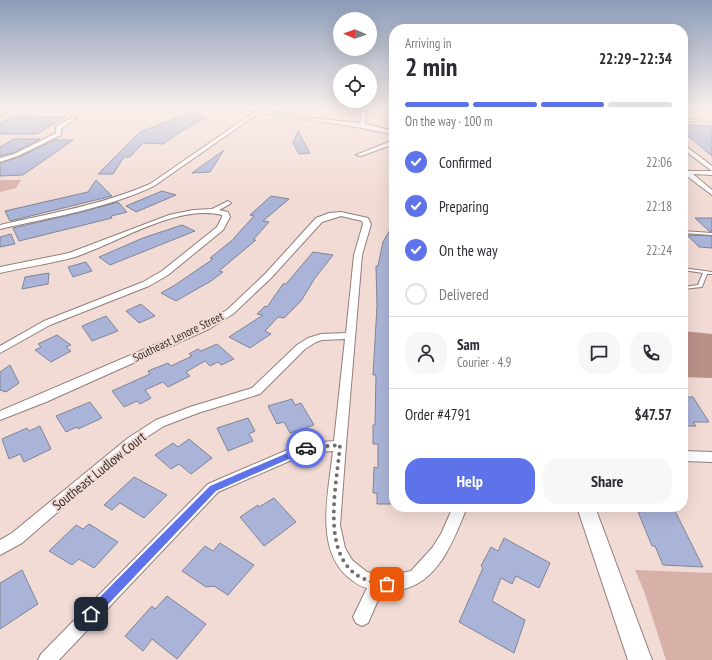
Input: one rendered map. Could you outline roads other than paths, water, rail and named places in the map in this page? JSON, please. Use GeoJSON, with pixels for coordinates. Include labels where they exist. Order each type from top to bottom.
{"type":"FeatureCollection","features":[{"type":"Feature","properties":{"kind":"street"},"geometry":{"type":"LineString","coordinates":[[0,160],[11,157],[46,138]]}},
{"type":"Feature","properties":{"kind":"street"},"geometry":{"type":"LineString","coordinates":[[0,228],[117,200],[140,191],[158,181],[220,138]]}},
{"type":"Feature","properties":{"kind":"street"},"geometry":{"type":"LineString","coordinates":[[359,155],[389,144]]}},
{"type":"Feature","properties":{"kind":"street"},"geometry":{"type":"LineString","coordinates":[[688,150],[712,169]]}},
{"type":"Feature","properties":{"kind":"street"},"geometry":{"type":"LineString","coordinates":[[688,172],[712,173]]}},
{"type":"Feature","properties":{"kind":"street"},"geometry":{"type":"LineString","coordinates":[[688,174],[712,193]]}},
{"type":"Feature","properties":{"kind":"street"},"geometry":{"type":"LineString","coordinates":[[215,210],[228,203]]}},
{"type":"Feature","properties":{"kind":"street"},"geometry":{"type":"LineString","coordinates":[[0,270],[71,255],[193,210],[215,210],[225,214],[226,216],[220,228],[165,273],[146,284],[48,323],[0,350]]}},
{"type":"Feature","properties":{"kind":"street","name":"Southeast Lenore Street"},"geometry":{"type":"LineString","coordinates":[[0,416],[205,327],[230,312],[268,276],[319,220],[332,215],[355,212],[365,220],[367,224],[358,255],[340,445],[333,525],[338,550],[346,564],[355,574],[363,579],[376,583],[387,584],[405,581],[416,577],[425,568],[446,539],[458,512]]}},
{"type":"Feature","properties":{"kind":"street","name":"Southeast Ludlow Court"},"geometry":{"type":"LineString","coordinates":[[0,548],[17,538],[132,441],[160,423],[194,410],[234,399],[256,391],[301,347],[312,340],[321,337],[350,336]]}},
{"type":"Feature","properties":{"kind":"street"},"geometry":{"type":"LineString","coordinates":[[46,660],[213,488],[306,448],[340,445]]}},
{"type":"Feature","properties":{"kind":"street"},"geometry":{"type":"LineString","coordinates":[[688,456],[712,457]]}},
{"type":"Feature","properties":{"kind":"street"},"geometry":{"type":"LineString","coordinates":[[588,512],[640,660]]}},
{"type":"Feature","properties":{"kind":"street"},"geometry":{"type":"LineString","coordinates":[[362,617],[376,583]]}},
{"type":"Feature","properties":{"kind":"lane"},"geometry":{"type":"LineString","coordinates":[[688,232],[712,234]]}},
{"type":"Feature","properties":{"kind":"lane"},"geometry":{"type":"LineString","coordinates":[[688,270],[712,273]]}},
{"type":"Feature","properties":{"kind":"lane"},"geometry":{"type":"LineString","coordinates":[[688,287],[700,286],[705,272]]}}]}
